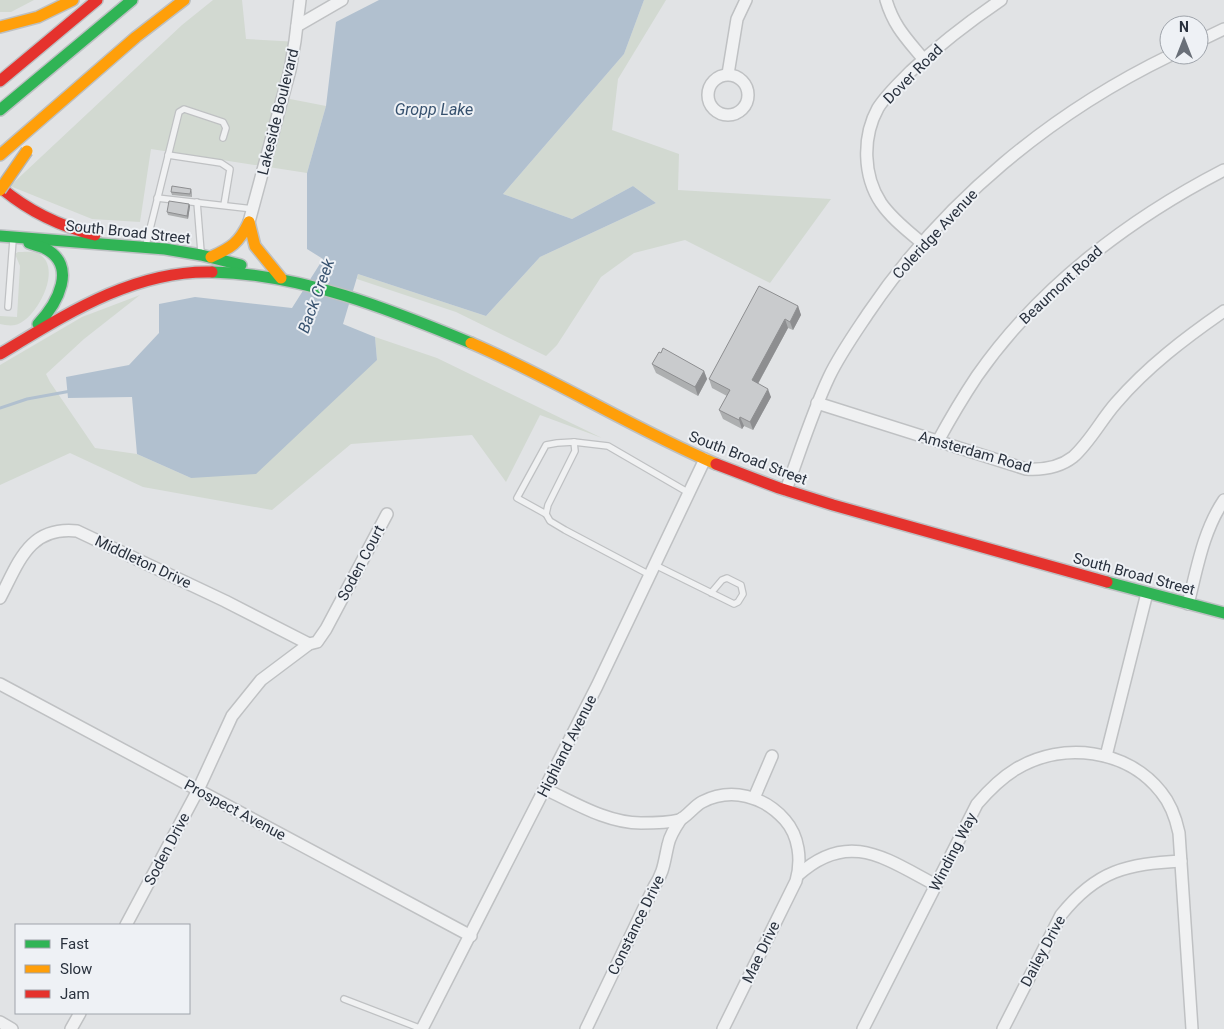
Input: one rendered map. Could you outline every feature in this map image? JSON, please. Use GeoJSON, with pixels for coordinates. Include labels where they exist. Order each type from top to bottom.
{"type":"FeatureCollection","features":[{"type":"Feature","properties":{"kind":"main road"},"geometry":{"type":"LineString","coordinates":[[0,27],[40,17],[57,10],[73,0]]}},
{"type":"Feature","properties":{"kind":"main road"},"geometry":{"type":"LineString","coordinates":[[0,81],[97,0]]}},
{"type":"Feature","properties":{"kind":"main road"},"geometry":{"type":"LineString","coordinates":[[0,109],[132,0]]}},
{"type":"Feature","properties":{"kind":"main road"},"geometry":{"type":"LineString","coordinates":[[0,155],[136,37],[184,0]]}},
{"type":"Feature","properties":{"kind":"main road"},"geometry":{"type":"LineString","coordinates":[[136,37],[121,57],[52,121],[0,188],[37,214],[58,224],[83,232],[165,249]]}},
{"type":"Feature","properties":{"kind":"main road"},"geometry":{"type":"LineString","coordinates":[[206,256],[227,250],[241,240],[249,222]]}},
{"type":"Feature","properties":{"kind":"main road"},"geometry":{"type":"LineString","coordinates":[[249,222],[255,246],[264,260],[285,279]]}},
{"type":"Feature","properties":{"kind":"main road","name":"South Broad Street"},"geometry":{"type":"LineString","coordinates":[[0,236],[165,249],[206,256],[365,303],[458,338],[523,367],[638,427],[705,459],[786,490],[1147,593],[1224,613]]}},
{"type":"Feature","properties":{"kind":"main road"},"geometry":{"type":"LineString","coordinates":[[11,348],[46,317],[60,294],[63,280],[59,262],[54,254],[38,245],[26,243],[13,237]]}},
{"type":"Feature","properties":{"kind":"main road","name":"South Broad Street"},"geometry":{"type":"LineString","coordinates":[[0,354],[81,306],[132,284],[180,274],[210,272],[235,272],[285,279]]}},
{"type":"Feature","properties":{"kind":"street","name":"Lakeside Boulevard"},"geometry":{"type":"LineString","coordinates":[[249,222],[290,70],[300,0]]}},
{"type":"Feature","properties":{"kind":"street"},"geometry":{"type":"LineString","coordinates":[[297,26],[342,0]]}},
{"type":"Feature","properties":{"kind":"street"},"geometry":{"type":"LineString","coordinates":[[728,74],[737,19],[746,0]]}},
{"type":"Feature","properties":{"kind":"street"},"geometry":{"type":"LineString","coordinates":[[886,0],[896,27],[924,60]]}},
{"type":"Feature","properties":{"kind":"street","name":"Dover Road"},"geometry":{"type":"LineString","coordinates":[[922,243],[889,214],[880,202],[873,187],[868,171],[867,155],[870,131],[885,98],[951,37],[1001,0]]}},
{"type":"Feature","properties":{"kind":"street"},"geometry":{"type":"LineString","coordinates":[[1209,36],[1224,29]]}},
{"type":"Feature","properties":{"kind":"street","name":"Coleridge Avenue"},"geometry":{"type":"LineString","coordinates":[[786,490],[817,403],[830,375],[854,334],[882,293],[922,243],[988,177],[1024,146],[1093,96],[1159,61]]}},
{"type":"Feature","properties":{"kind":"street","name":"Beaumont Road"},"geometry":{"type":"LineString","coordinates":[[938,442],[978,375],[1026,316],[1058,284],[1126,229],[1157,208],[1224,170]]}},
{"type":"Feature","properties":{"kind":"street","name":"Amsterdam Road"},"geometry":{"type":"LineString","coordinates":[[817,403],[1026,469],[1045,469],[1063,464],[1072,457],[1116,403],[1139,379],[1170,350],[1224,311]]}},
{"type":"Feature","properties":{"kind":"street","name":"Highland Avenue"},"geometry":{"type":"LineString","coordinates":[[422,1029],[597,686],[705,459]]}},
{"type":"Feature","properties":{"kind":"street"},"geometry":{"type":"LineString","coordinates":[[1188,604],[1203,543],[1224,500]]}},
{"type":"Feature","properties":{"kind":"street","name":"Soden Court"},"geometry":{"type":"LineString","coordinates":[[335,612],[387,514]]}},
{"type":"Feature","properties":{"kind":"street","name":"Middleton Drive"},"geometry":{"type":"LineString","coordinates":[[0,598],[25,551],[32,543],[51,532],[77,531],[225,601],[309,644]]}},
{"type":"Feature","properties":{"kind":"street"},"geometry":{"type":"LineString","coordinates":[[1106,756],[1147,593]]}},
{"type":"Feature","properties":{"kind":"street","name":"Soden Drive"},"geometry":{"type":"LineString","coordinates":[[127,924],[198,790],[232,716],[261,680],[309,644],[317,642],[335,612]]}},
{"type":"Feature","properties":{"kind":"street","name":"Prospect Avenue"},"geometry":{"type":"LineString","coordinates":[[0,684],[470,936]]}},
{"type":"Feature","properties":{"kind":"street","name":"Winding Way"},"geometry":{"type":"LineString","coordinates":[[863,1029],[977,804],[1004,777],[1033,760],[1080,752],[1106,756],[1122,761],[1137,769],[1150,779],[1162,793],[1176,820],[1179,833],[1192,1029]]}},
{"type":"Feature","properties":{"kind":"street"},"geometry":{"type":"LineString","coordinates":[[754,798],[772,756]]}},
{"type":"Feature","properties":{"kind":"street"},"geometry":{"type":"LineString","coordinates":[[545,789],[603,816],[638,823],[658,823],[681,819],[690,809],[715,797],[729,794],[754,798],[766,803],[777,811],[794,834],[799,860],[798,875]]}},
{"type":"Feature","properties":{"kind":"street","name":"Constance Drive"},"geometry":{"type":"LineString","coordinates":[[586,1029],[660,879],[672,832],[681,819]]}},
{"type":"Feature","properties":{"kind":"street"},"geometry":{"type":"LineString","coordinates":[[798,875],[809,865],[821,858],[834,853],[850,851],[879,856],[936,885]]}},
{"type":"Feature","properties":{"kind":"street","name":"Dailey Drive"},"geometry":{"type":"LineString","coordinates":[[1003,1029],[1061,914],[1073,900],[1086,888],[1119,870],[1139,864],[1181,861]]}},
{"type":"Feature","properties":{"kind":"street","name":"Mae Drive"},"geometry":{"type":"LineString","coordinates":[[723,1029],[798,875]]}},
{"type":"Feature","properties":{"kind":"street"},"geometry":{"type":"LineString","coordinates":[[71,1029],[79,1014]]}},
{"type":"Feature","properties":{"kind":"street"},"geometry":{"type":"LineString","coordinates":[[0,1022],[12,1029]]}},
{"type":"Feature","properties":{"kind":"lane"},"geometry":{"type":"LineString","coordinates":[[146,245],[180,112],[184,108],[223,122],[226,128],[223,138]]}},
{"type":"Feature","properties":{"kind":"lane"},"geometry":{"type":"LineString","coordinates":[[168,155],[221,163],[230,169],[224,205]]}},
{"type":"Feature","properties":{"kind":"lane"},"geometry":{"type":"LineString","coordinates":[[157,198],[253,208]]}},
{"type":"Feature","properties":{"kind":"lane"},"geometry":{"type":"LineString","coordinates":[[197,202],[206,256]]}},
{"type":"Feature","properties":{"kind":"lane"},"geometry":{"type":"LineString","coordinates":[[8,307],[13,237]]}},
{"type":"Feature","properties":{"kind":"lane"},"geometry":{"type":"LineString","coordinates":[[650,575],[565,530],[550,521],[546,514],[517,498],[546,445],[557,442],[608,446],[689,493]]}},
{"type":"Feature","properties":{"kind":"lane"},"geometry":{"type":"LineString","coordinates":[[546,514],[548,505],[575,452],[574,442]]}},
{"type":"Feature","properties":{"kind":"lane"},"geometry":{"type":"LineString","coordinates":[[655,564],[711,593],[734,604],[738,602],[743,594],[741,585],[727,578],[722,580],[711,593]]}},
{"type":"Feature","properties":{"kind":"lane"},"geometry":{"type":"LineString","coordinates":[[344,999],[422,1029]]}},
{"type":"Feature","properties":{"kind":"shaded area"},"geometry":{"type":"Polygon","coordinates":[[[0,0],[34,0],[11,12],[0,12],[0,0]]]}},
{"type":"Feature","properties":{"kind":"shaded area"},"geometry":{"type":"Polygon","coordinates":[[[213,0],[242,0],[246,39],[299,42],[285,98],[326,106],[307,173],[151,149],[140,222],[92,219],[10,186],[182,25],[213,0]]]}},
{"type":"Feature","properties":{"kind":"shaded area"},"geometry":{"type":"Polygon","coordinates":[[[644,0],[666,0],[618,79],[612,130],[679,154],[678,190],[831,199],[770,283],[685,240],[634,253],[601,277],[557,345],[546,356],[456,312],[357,279],[358,274],[486,316],[540,257],[656,203],[633,186],[572,219],[503,194],[624,54],[644,0]]]}},
{"type":"Feature","properties":{"kind":"shaded area"},"geometry":{"type":"Polygon","coordinates":[[[18,252],[35,252],[45,259],[48,269],[48,280],[45,292],[32,313],[23,321],[15,325],[0,324],[0,316],[17,317],[20,266],[15,254],[18,252]]]}},
{"type":"Feature","properties":{"kind":"shaded area"},"geometry":{"type":"Polygon","coordinates":[[[140,295],[84,339],[46,374],[95,448],[137,454],[191,478],[377,360],[375,337],[437,358],[602,438],[540,415],[506,482],[472,435],[351,444],[272,510],[143,487],[70,453],[0,485],[0,365],[82,317],[140,295]]]}},
{"type":"Feature","properties":{"kind":"water","name":"Gropp Lake"},"geometry":{"type":"Polygon","coordinates":[[[379,0],[644,0],[624,54],[503,194],[572,219],[633,186],[656,203],[540,257],[486,316],[358,274],[343,324],[375,337],[377,360],[256,474],[191,478],[137,454],[132,397],[68,398],[66,377],[129,365],[159,333],[159,304],[195,297],[292,308],[323,259],[307,249],[307,173],[326,106],[336,22],[379,0]]]}},
{"type":"Feature","properties":{"kind":"building"},"geometry":{"type":"Polygon","coordinates":[[[172,186],[191,189],[190,194],[171,192],[172,186]]]}},
{"type":"Feature","properties":{"kind":"building"},"geometry":{"type":"Polygon","coordinates":[[[169,201],[189,204],[187,216],[167,212],[169,201]]]}},
{"type":"Feature","properties":{"kind":"building"},"geometry":{"type":"Polygon","coordinates":[[[759,286],[798,306],[790,322],[785,319],[752,380],[768,389],[750,422],[740,417],[739,420],[719,410],[730,390],[709,379],[759,286]]]}},
{"type":"Feature","properties":{"kind":"building"},"geometry":{"type":"Polygon","coordinates":[[[663,348],[704,371],[695,387],[652,364],[663,348]]]}},
{"type":"Feature","properties":{"kind":"waterway","name":"Back Creek"},"geometry":{"type":"LineString","coordinates":[[0,408],[27,399],[71,391]]}},
{"type":"Feature","properties":{"kind":"traffic: fast"},"geometry":{"type":"LineString","coordinates":[[0,110],[132,0]]}},
{"type":"Feature","properties":{"kind":"traffic: fast"},"geometry":{"type":"LineString","coordinates":[[0,236],[165,249],[201,255],[241,265]]}},
{"type":"Feature","properties":{"kind":"traffic: fast"},"geometry":{"type":"LineString","coordinates":[[29,243],[44,248],[55,255],[61,264],[61,285],[57,296],[38,324]]}},
{"type":"Feature","properties":{"kind":"traffic: fast"},"geometry":{"type":"LineString","coordinates":[[212,272],[246,274],[312,286],[377,306],[471,343]]}},
{"type":"Feature","properties":{"kind":"traffic: fast"},"geometry":{"type":"LineString","coordinates":[[1107,582],[1224,613]]}},
{"type":"Feature","properties":{"kind":"traffic: slow"},"geometry":{"type":"LineString","coordinates":[[0,27],[38,17],[73,0]]}},
{"type":"Feature","properties":{"kind":"traffic: slow"},"geometry":{"type":"LineString","coordinates":[[0,155],[136,37],[184,0]]}},
{"type":"Feature","properties":{"kind":"traffic: slow"},"geometry":{"type":"LineString","coordinates":[[0,190],[27,151]]}},
{"type":"Feature","properties":{"kind":"traffic: slow"},"geometry":{"type":"LineString","coordinates":[[249,222],[255,246],[281,278]]}},
{"type":"Feature","properties":{"kind":"traffic: slow"},"geometry":{"type":"LineString","coordinates":[[211,257],[234,244],[242,235],[249,222]]}},
{"type":"Feature","properties":{"kind":"traffic: slow"},"geometry":{"type":"LineString","coordinates":[[471,343],[716,464]]}},
{"type":"Feature","properties":{"kind":"traffic: jam"},"geometry":{"type":"LineString","coordinates":[[0,81],[97,0]]}},
{"type":"Feature","properties":{"kind":"traffic: jam"},"geometry":{"type":"LineString","coordinates":[[0,187],[44,217],[95,235]]}},
{"type":"Feature","properties":{"kind":"traffic: jam"},"geometry":{"type":"LineString","coordinates":[[0,354],[75,310],[127,287],[155,278],[183,273],[212,272]]}},
{"type":"Feature","properties":{"kind":"traffic: jam"},"geometry":{"type":"LineString","coordinates":[[716,464],[779,488],[833,505],[1107,582]]}}]}
